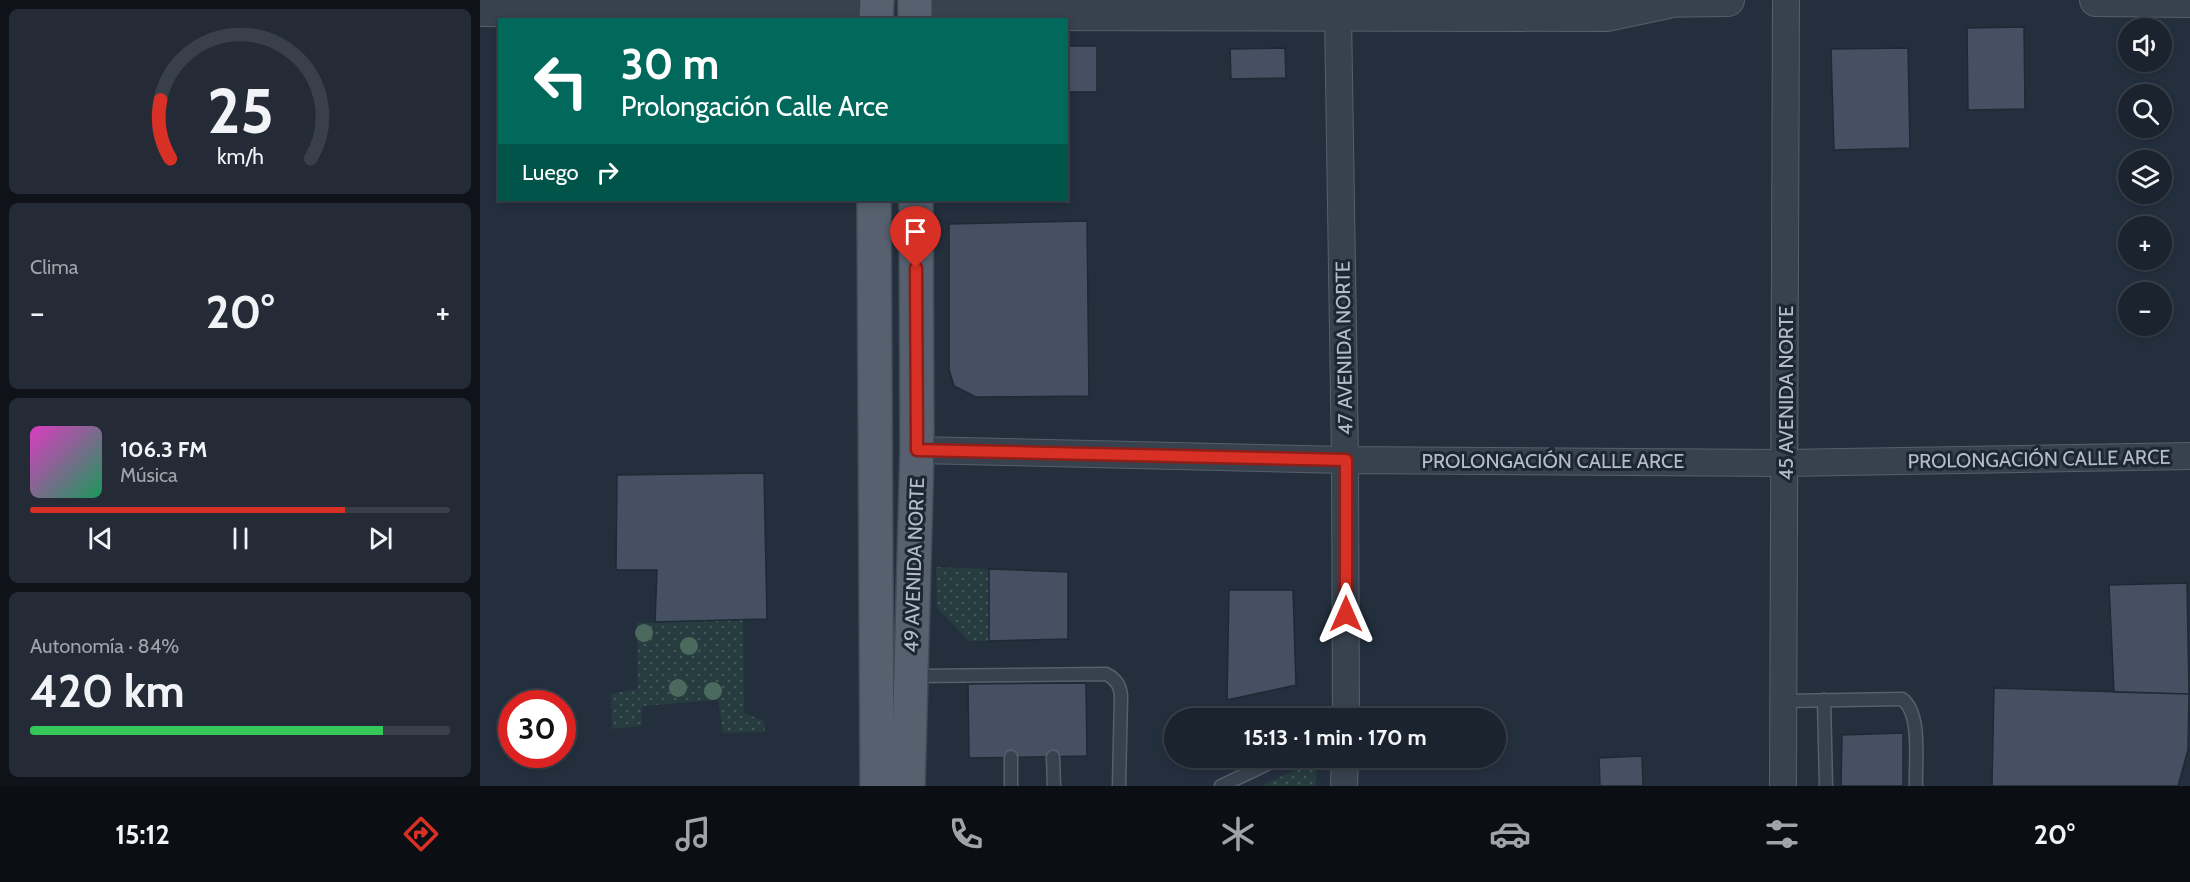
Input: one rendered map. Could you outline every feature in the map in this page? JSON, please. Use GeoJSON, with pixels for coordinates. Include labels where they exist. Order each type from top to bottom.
{"type":"FeatureCollection","features":[{"type":"Feature","properties":{"kind":"main road"},"geometry":{"type":"LineString","coordinates":[[876,0],[876,18]]}},
{"type":"Feature","properties":{"kind":"main road"},"geometry":{"type":"LineString","coordinates":[[915,0],[915,18]]}},
{"type":"Feature","properties":{"kind":"main road","name":"49 AVENIDA NORTE"},"geometry":{"type":"LineString","coordinates":[[874,201],[877,786]]}},
{"type":"Feature","properties":{"kind":"main road","name":"49 AVENIDA NORTE"},"geometry":{"type":"LineString","coordinates":[[908,786],[917,450],[916,201]]}},
{"type":"Feature","properties":{"kind":"main road"},"geometry":{"type":"LineString","coordinates":[[855,786],[856,712],[878,673]]}},
{"type":"Feature","properties":{"kind":"street"},"geometry":{"type":"LineString","coordinates":[[951,11],[1193,7],[1338,14],[1606,15],[1657,1],[1728,0]]}},
{"type":"Feature","properties":{"kind":"street","name":"45 AVENIDA NORTE"},"geometry":{"type":"LineString","coordinates":[[1783,786],[1786,0]]}},
{"type":"Feature","properties":{"kind":"street"},"geometry":{"type":"LineString","coordinates":[[2096,0],[2190,1]]}},
{"type":"Feature","properties":{"kind":"street"},"geometry":{"type":"LineString","coordinates":[[480,10],[851,10]]}},
{"type":"Feature","properties":{"kind":"street","name":"47 AVENIDA NORTE"},"geometry":{"type":"LineString","coordinates":[[1338,14],[1346,460],[1346,708]]}},
{"type":"Feature","properties":{"kind":"street","name":"PROLONGACIÓN CALLE ARCE"},"geometry":{"type":"LineString","coordinates":[[917,450],[1346,460],[1785,462],[2190,456]]}},
{"type":"Feature","properties":{"kind":"street"},"geometry":{"type":"LineString","coordinates":[[1344,786],[1345,768]]}},
{"type":"Feature","properties":{"kind":"lane"},"geometry":{"type":"LineString","coordinates":[[911,676],[1008,680],[1106,674],[1119,685],[1119,786]]}},
{"type":"Feature","properties":{"kind":"lane"},"geometry":{"type":"LineString","coordinates":[[1784,701],[1902,699],[1909,704],[1914,717],[1916,786]]}},
{"type":"Feature","properties":{"kind":"lane"},"geometry":{"type":"LineString","coordinates":[[1824,700],[1826,786]]}},
{"type":"Feature","properties":{"kind":"lane"},"geometry":{"type":"LineString","coordinates":[[1011,757],[1011,786]]}},
{"type":"Feature","properties":{"kind":"lane"},"geometry":{"type":"LineString","coordinates":[[1053,757],[1054,786]]}},
{"type":"Feature","properties":{"kind":"lane"},"geometry":{"type":"LineString","coordinates":[[1221,786],[1259,768]]}},
{"type":"Feature","properties":{"kind":"green space"},"geometry":{"type":"Polygon","coordinates":[[[936,567],[989,569],[989,641],[969,641],[937,608],[936,567]]]}},
{"type":"Feature","properties":{"kind":"green space"},"geometry":{"type":"Polygon","coordinates":[[[743,620],[744,713],[764,721],[765,732],[723,733],[718,700],[642,706],[641,726],[612,729],[611,694],[638,689],[637,623],[743,620]]]}},
{"type":"Feature","properties":{"kind":"green space"},"geometry":{"type":"Polygon","coordinates":[[[1299,768],[1316,768],[1316,786],[1261,786],[1299,768]]]}},
{"type":"Feature","properties":{"kind":"building"},"geometry":{"type":"Polygon","coordinates":[[[2024,27],[2025,109],[1968,110],[1967,28],[2024,27]]]}},
{"type":"Feature","properties":{"kind":"building"},"geometry":{"type":"Polygon","coordinates":[[[1068,46],[1097,46],[1097,92],[1068,92],[1068,46]]]}},
{"type":"Feature","properties":{"kind":"building"},"geometry":{"type":"Polygon","coordinates":[[[1285,48],[1286,78],[1231,79],[1230,49],[1285,48]]]}},
{"type":"Feature","properties":{"kind":"building"},"geometry":{"type":"Polygon","coordinates":[[[1908,48],[1910,148],[1834,150],[1831,49],[1908,48]]]}},
{"type":"Feature","properties":{"kind":"building"},"geometry":{"type":"Polygon","coordinates":[[[1087,221],[1089,396],[976,397],[954,386],[949,369],[949,224],[1087,221]]]}},
{"type":"Feature","properties":{"kind":"building"},"geometry":{"type":"Polygon","coordinates":[[[764,473],[767,619],[655,622],[657,570],[616,570],[617,475],[764,473]]]}},
{"type":"Feature","properties":{"kind":"building"},"geometry":{"type":"Polygon","coordinates":[[[989,569],[1068,572],[1068,639],[989,641],[989,569]]]}},
{"type":"Feature","properties":{"kind":"building"},"geometry":{"type":"Polygon","coordinates":[[[2187,583],[2189,694],[2114,692],[2109,585],[2187,583]]]}},
{"type":"Feature","properties":{"kind":"building"},"geometry":{"type":"Polygon","coordinates":[[[1229,590],[1293,590],[1296,685],[1227,700],[1229,590]]]}},
{"type":"Feature","properties":{"kind":"building"},"geometry":{"type":"Polygon","coordinates":[[[1086,683],[1087,756],[969,758],[968,684],[1086,683]]]}},
{"type":"Feature","properties":{"kind":"building"},"geometry":{"type":"Polygon","coordinates":[[[1994,688],[2189,694],[2188,750],[2178,786],[1992,786],[1994,688]]]}},
{"type":"Feature","properties":{"kind":"building"},"geometry":{"type":"Polygon","coordinates":[[[1903,733],[1903,786],[1841,786],[1842,735],[1903,733]]]}},
{"type":"Feature","properties":{"kind":"building"},"geometry":{"type":"Polygon","coordinates":[[[1642,756],[1643,786],[1600,786],[1599,758],[1642,756]]]}},
{"type":"Feature","properties":{"kind":"route"},"geometry":{"type":"LineString","coordinates":[[916,268],[917,450],[1346,460],[1346,614]]}}]}
